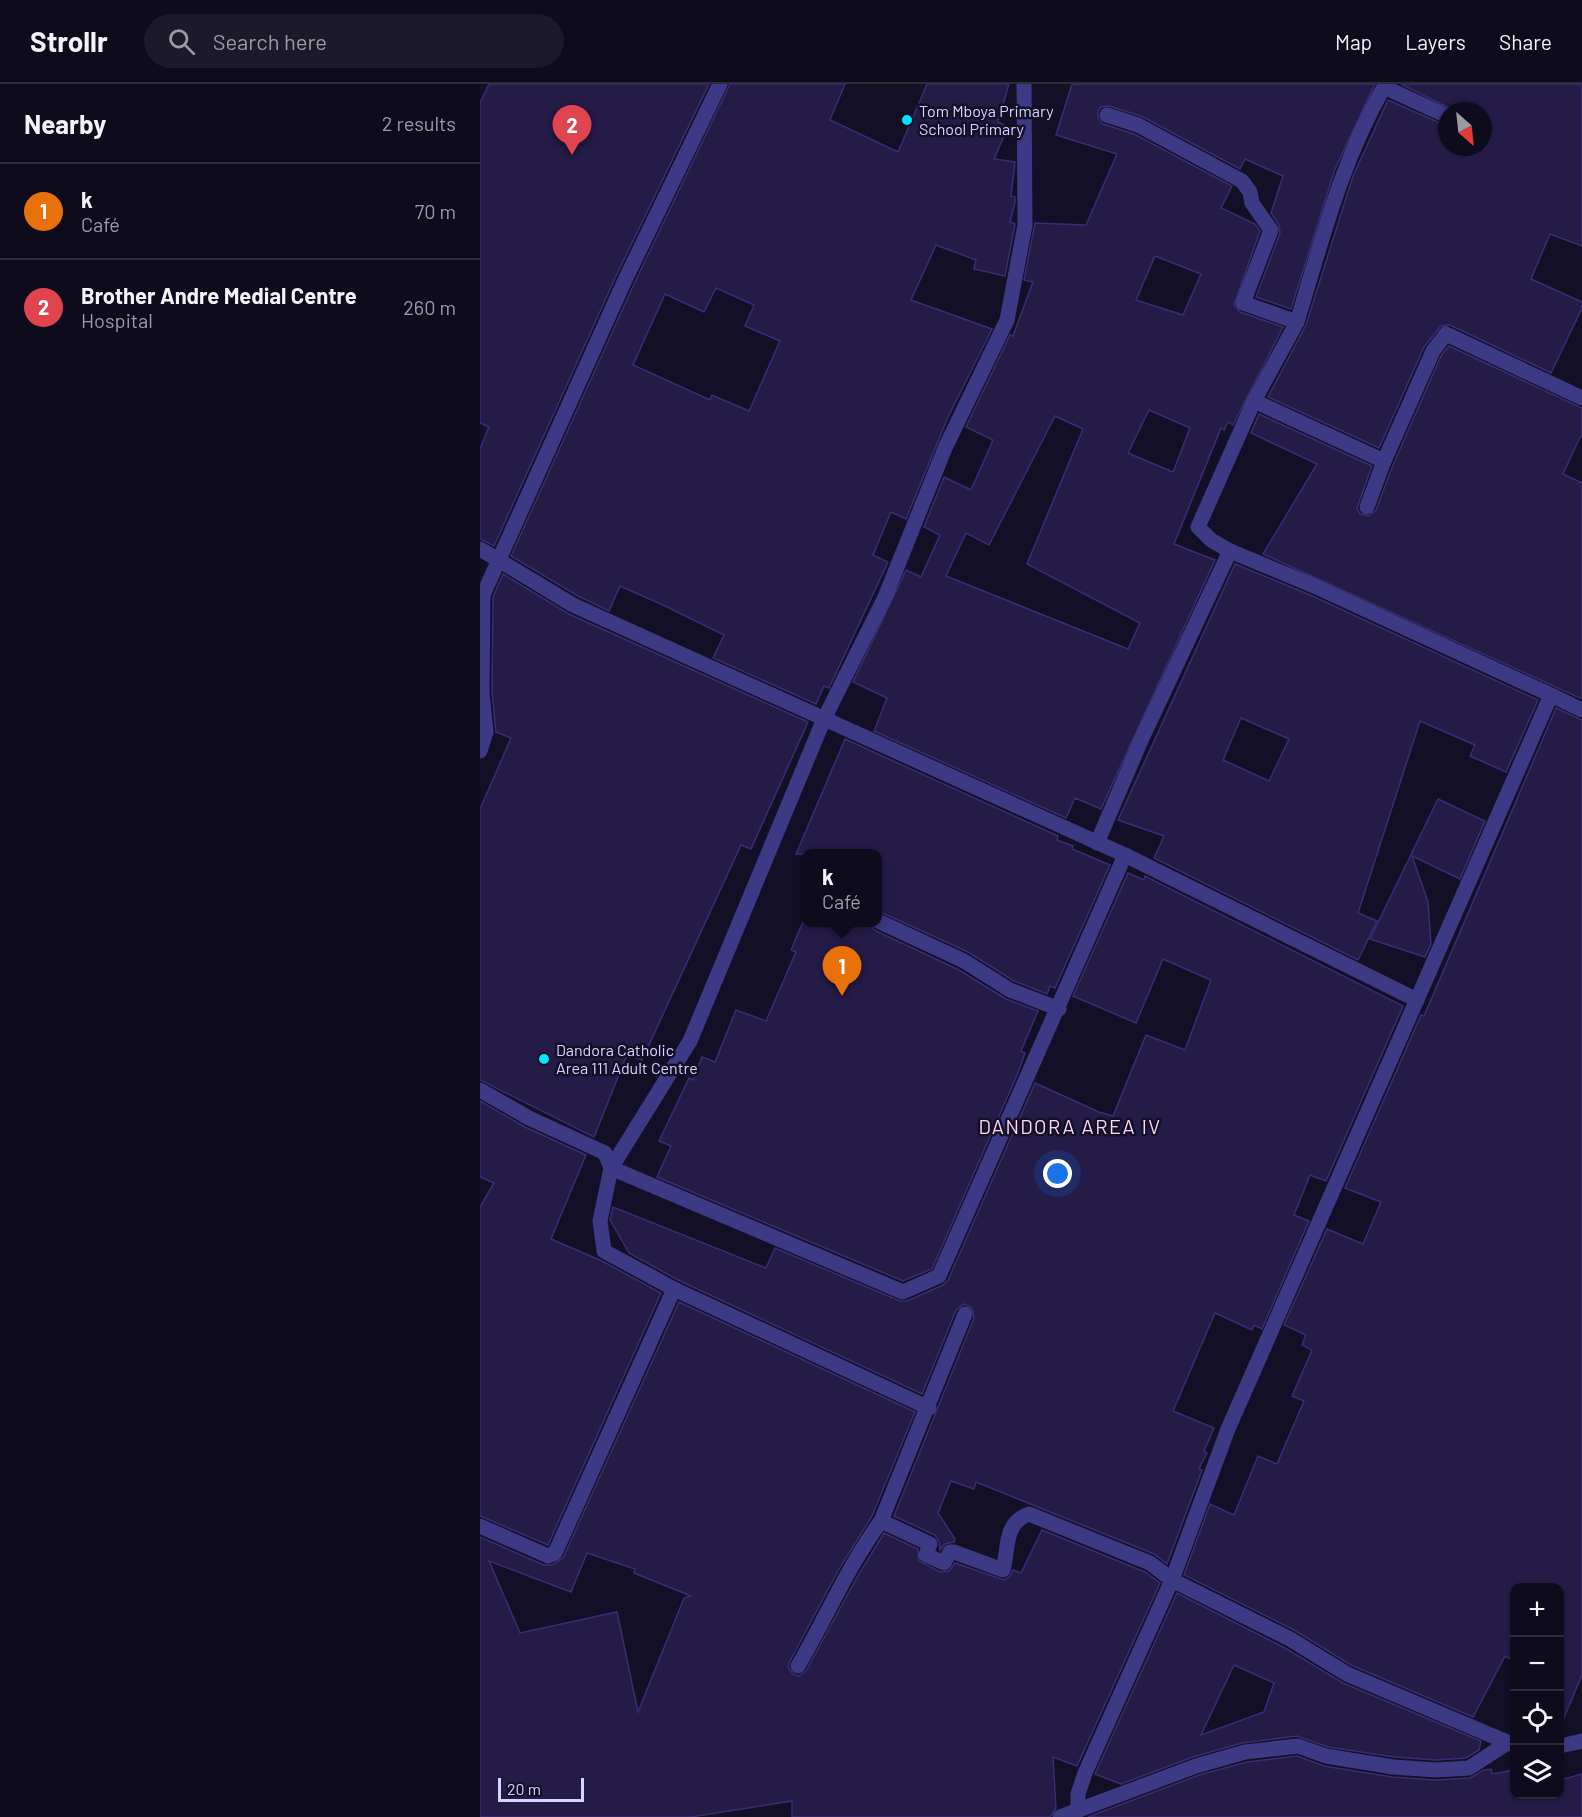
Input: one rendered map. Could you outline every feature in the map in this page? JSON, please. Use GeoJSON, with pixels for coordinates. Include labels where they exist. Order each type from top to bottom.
{"type":"FeatureCollection","features":[{"type":"Feature","properties":{"kind":"street"},"geometry":{"type":"LineString","coordinates":[[480,751],[483,730],[483,595],[625,280],[720,84]]}},
{"type":"Feature","properties":{"kind":"street"},"geometry":{"type":"LineString","coordinates":[[929,1408],[674,1289],[604,1251],[600,1221],[611,1168],[690,1041],[824,718],[885,597],[945,448],[1007,320],[1025,225],[1024,84]]}},
{"type":"Feature","properties":{"kind":"street"},"geometry":{"type":"LineString","coordinates":[[1438,112],[1384,87],[1360,128],[1335,196],[1297,322],[1254,401],[1198,527],[1211,540],[1230,551],[1582,710]]}},
{"type":"Feature","properties":{"kind":"street"},"geometry":{"type":"LineString","coordinates":[[1107,115],[1138,125],[1242,181],[1250,192],[1252,203],[1271,230],[1243,303],[1297,322]]}},
{"type":"Feature","properties":{"kind":"street"},"geometry":{"type":"LineString","coordinates":[[1367,507],[1384,461],[1433,351],[1446,334],[1582,398]]}},
{"type":"Feature","properties":{"kind":"street"},"geometry":{"type":"LineString","coordinates":[[1254,401],[1384,461]]}},
{"type":"Feature","properties":{"kind":"street"},"geometry":{"type":"LineString","coordinates":[[480,549],[499,558],[573,605],[1125,855],[1417,1000]]}},
{"type":"Feature","properties":{"kind":"street"},"geometry":{"type":"LineString","coordinates":[[1097,843],[1142,738],[1230,551]]}},
{"type":"Feature","properties":{"kind":"street"},"geometry":{"type":"LineString","coordinates":[[1078,1811],[1078,1794],[1085,1773],[1172,1580],[1228,1429],[1551,695]]}},
{"type":"Feature","properties":{"kind":"street"},"geometry":{"type":"LineString","coordinates":[[480,1090],[529,1118],[605,1153],[611,1168],[903,1292],[939,1276],[1059,1009],[1125,855]]}},
{"type":"Feature","properties":{"kind":"street"},"geometry":{"type":"LineString","coordinates":[[882,923],[964,961],[1010,990],[1059,1009]]}},
{"type":"Feature","properties":{"kind":"street"},"geometry":{"type":"LineString","coordinates":[[480,1526],[548,1556],[555,1553],[674,1289]]}},
{"type":"Feature","properties":{"kind":"street"},"geometry":{"type":"LineString","coordinates":[[798,1666],[835,1602],[857,1554],[881,1521],[929,1408],[964,1314]]}},
{"type":"Feature","properties":{"kind":"street"},"geometry":{"type":"LineString","coordinates":[[881,1521],[930,1544],[926,1555],[944,1563],[950,1552],[954,1551],[1003,1570],[1005,1542],[1010,1531],[1019,1517],[1029,1514],[1150,1563],[1172,1580],[1290,1640],[1347,1674],[1510,1743]]}},
{"type":"Feature","properties":{"kind":"street"},"geometry":{"type":"LineString","coordinates":[[1564,1745],[1582,1741]]}},
{"type":"Feature","properties":{"kind":"street"},"geometry":{"type":"LineString","coordinates":[[1060,1817],[1176,1773],[1245,1752],[1298,1746],[1326,1756],[1393,1767],[1436,1770],[1469,1768],[1510,1745]]}},
{"type":"Feature","properties":{"kind":"building"},"geometry":{"type":"Polygon","coordinates":[[[489,84],[709,84],[616,276],[494,546],[480,539],[480,449],[489,427],[480,423],[480,103],[489,84]]]}},
{"type":"Feature","properties":{"kind":"building"},"geometry":{"type":"Polygon","coordinates":[[[730,84],[845,84],[830,120],[898,152],[927,84],[1009,84],[998,122],[1008,127],[994,159],[1015,162],[1011,196],[1015,197],[1015,202],[1010,222],[1015,224],[1005,276],[974,269],[976,260],[936,245],[911,300],[992,329],[948,417],[906,519],[891,512],[873,555],[888,562],[829,688],[824,686],[816,704],[713,658],[724,635],[663,605],[620,586],[609,611],[578,596],[511,556],[634,284],[730,84]],[[716,288],[704,312],[665,294],[633,365],[710,400],[712,395],[749,411],[780,341],[745,326],[754,305],[716,288]]]}},
{"type":"Feature","properties":{"kind":"building"},"geometry":{"type":"Polygon","coordinates":[[[1072,84],[1375,84],[1335,169],[1291,309],[1256,297],[1280,233],[1279,225],[1271,213],[1283,176],[1245,159],[1240,169],[1141,116],[1109,106],[1101,107],[1098,111],[1098,118],[1103,124],[1134,134],[1232,186],[1221,208],[1255,224],[1260,231],[1234,305],[1240,312],[1283,327],[1233,425],[1228,422],[1224,430],[1221,428],[1174,544],[1215,560],[1101,809],[1075,798],[1066,818],[874,731],[887,698],[853,682],[906,570],[921,577],[940,535],[924,527],[944,477],[971,490],[993,440],[966,427],[1010,335],[1013,336],[1033,282],[1024,280],[1035,223],[1086,225],[1117,154],[1056,135],[1072,84]],[[1155,256],[1136,300],[1183,315],[1201,274],[1155,256]],[[1149,410],[1128,453],[1173,472],[1190,428],[1149,410]],[[1055,416],[989,545],[966,533],[946,576],[1128,649],[1140,623],[1027,564],[1083,429],[1055,416]]]}},
{"type":"Feature","properties":{"kind":"building"},"geometry":{"type":"Polygon","coordinates":[[[1401,84],[1582,84],[1582,246],[1550,234],[1531,279],[1582,302],[1582,308],[1551,373],[1450,325],[1441,326],[1424,347],[1379,448],[1268,397],[1306,325],[1353,176],[1388,100],[1438,122],[1438,156],[1492,156],[1492,102],[1438,102],[1401,84]]]}},
{"type":"Feature","properties":{"kind":"building"},"geometry":{"type":"Polygon","coordinates":[[[1449,346],[1582,408],[1582,433],[1563,474],[1582,483],[1582,699],[1263,554],[1317,464],[1251,433],[1259,414],[1372,466],[1357,508],[1360,514],[1369,516],[1376,510],[1393,465],[1441,356],[1449,346]]]}},
{"type":"Feature","properties":{"kind":"building"},"geometry":{"type":"Polygon","coordinates":[[[1235,564],[1308,594],[1538,700],[1506,772],[1470,756],[1475,745],[1420,721],[1358,913],[1377,921],[1358,960],[1154,858],[1164,836],[1118,820],[1235,564]],[[1241,718],[1223,760],[1269,781],[1289,739],[1241,718]]]}},
{"type":"Feature","properties":{"kind":"building"},"geometry":{"type":"Polygon","coordinates":[[[503,574],[569,614],[808,722],[751,849],[741,845],[642,1060],[627,1055],[594,1137],[480,1080],[480,809],[511,738],[496,732],[492,692],[493,597],[503,574]]]}},
{"type":"Feature","properties":{"kind":"building"},"geometry":{"type":"Polygon","coordinates":[[[1556,708],[1582,720],[1582,1675],[1564,1718],[1564,1583],[1510,1583],[1510,1658],[1505,1656],[1473,1717],[1351,1665],[1294,1630],[1184,1575],[1210,1504],[1234,1515],[1258,1456],[1277,1464],[1304,1401],[1292,1396],[1312,1350],[1302,1345],[1306,1335],[1284,1325],[1327,1229],[1363,1244],[1381,1202],[1345,1188],[1421,1015],[1424,1016],[1556,708]]]}},
{"type":"Feature","properties":{"kind":"building"},"geometry":{"type":"Polygon","coordinates":[[[845,739],[1058,836],[1057,840],[1073,846],[1072,849],[1110,865],[1055,988],[1050,986],[1047,994],[1014,981],[968,952],[882,913],[882,849],[801,849],[801,854],[796,854],[845,739]]]}},
{"type":"Feature","properties":{"kind":"building"},"geometry":{"type":"Polygon","coordinates":[[[1438,799],[1485,821],[1460,879],[1412,856],[1428,902],[1431,944],[1425,957],[1370,939],[1438,799]]]}},
{"type":"Feature","properties":{"kind":"building"},"geometry":{"type":"Polygon","coordinates":[[[1128,873],[1144,880],[1145,876],[1403,1006],[1326,1181],[1310,1175],[1294,1215],[1309,1221],[1262,1329],[1254,1325],[1252,1330],[1215,1313],[1173,1411],[1214,1428],[1204,1451],[1207,1453],[1199,1469],[1202,1470],[1167,1564],[1154,1554],[976,1482],[974,1489],[951,1481],[938,1513],[955,1539],[954,1542],[945,1544],[940,1550],[935,1535],[894,1516],[974,1318],[972,1308],[964,1304],[956,1310],[922,1394],[678,1280],[629,1253],[610,1220],[613,1207],[766,1268],[775,1248],[900,1301],[907,1301],[943,1285],[948,1280],[1035,1083],[1113,1116],[1146,1035],[1185,1050],[1211,980],[1163,959],[1136,1023],[1073,996],[1128,873]]]}},
{"type":"Feature","properties":{"kind":"building"},"geometry":{"type":"Polygon","coordinates":[[[801,927],[872,927],[959,970],[1006,999],[1038,1011],[1021,1051],[1025,1053],[1017,1075],[932,1269],[903,1281],[657,1177],[671,1146],[659,1141],[689,1078],[693,1080],[702,1057],[715,1062],[736,1010],[766,1021],[796,952],[791,950],[801,927]]]}},
{"type":"Feature","properties":{"kind":"building"},"geometry":{"type":"Polygon","coordinates":[[[480,1101],[525,1127],[586,1155],[551,1239],[602,1261],[661,1293],[548,1545],[480,1516],[480,1207],[494,1183],[480,1177],[480,1101]]]}},
{"type":"Feature","properties":{"kind":"building"},"geometry":{"type":"Polygon","coordinates":[[[679,1302],[915,1412],[872,1516],[839,1569],[790,1661],[788,1667],[793,1674],[799,1676],[806,1671],[884,1533],[918,1549],[919,1561],[940,1572],[949,1571],[955,1563],[1004,1580],[1013,1570],[1021,1573],[1042,1530],[1145,1572],[1160,1583],[1077,1766],[1053,1757],[1056,1808],[1050,1817],[792,1817],[792,1801],[691,1817],[480,1817],[480,1537],[544,1565],[552,1565],[563,1558],[679,1302]],[[587,1553],[571,1592],[489,1561],[520,1633],[617,1612],[638,1712],[684,1598],[691,1596],[634,1573],[635,1569],[587,1553]]]}},
{"type":"Feature","properties":{"kind":"building"},"geometry":{"type":"Polygon","coordinates":[[[1177,1593],[1285,1648],[1343,1683],[1481,1741],[1479,1750],[1466,1758],[1436,1760],[1394,1757],[1328,1747],[1297,1736],[1242,1743],[1193,1757],[1121,1784],[1095,1774],[1177,1593]],[[1234,1665],[1201,1735],[1264,1712],[1274,1683],[1234,1665]]]}},
{"type":"Feature","properties":{"kind":"building"},"geometry":{"type":"Polygon","coordinates":[[[1297,1756],[1324,1766],[1392,1777],[1435,1780],[1470,1778],[1484,1770],[1491,1769],[1492,1774],[1510,1771],[1510,1799],[1564,1799],[1564,1779],[1582,1774],[1582,1817],[1088,1817],[1199,1775],[1247,1762],[1297,1756]]]}},
{"type":"Feature","properties":{"kind":"place","name":"Tom Mboya Primary School Primary"},"geometry":{"type":"Point","coordinates":[907,120]}},
{"type":"Feature","properties":{"kind":"place","name":"Brother Andre Medial Centre"},"geometry":{"type":"Point","coordinates":[572,155]}},
{"type":"Feature","properties":{"kind":"place","name":"k"},"geometry":{"type":"Point","coordinates":[842,996]}},
{"type":"Feature","properties":{"kind":"place","name":"Dandora Catholic Area 111 Adult Centre"},"geometry":{"type":"Point","coordinates":[544,1059]}},
{"type":"Feature","properties":{"kind":"district","name":"DANDORA AREA IV"},"geometry":{"type":"Point","coordinates":[1070,1127]}}]}
